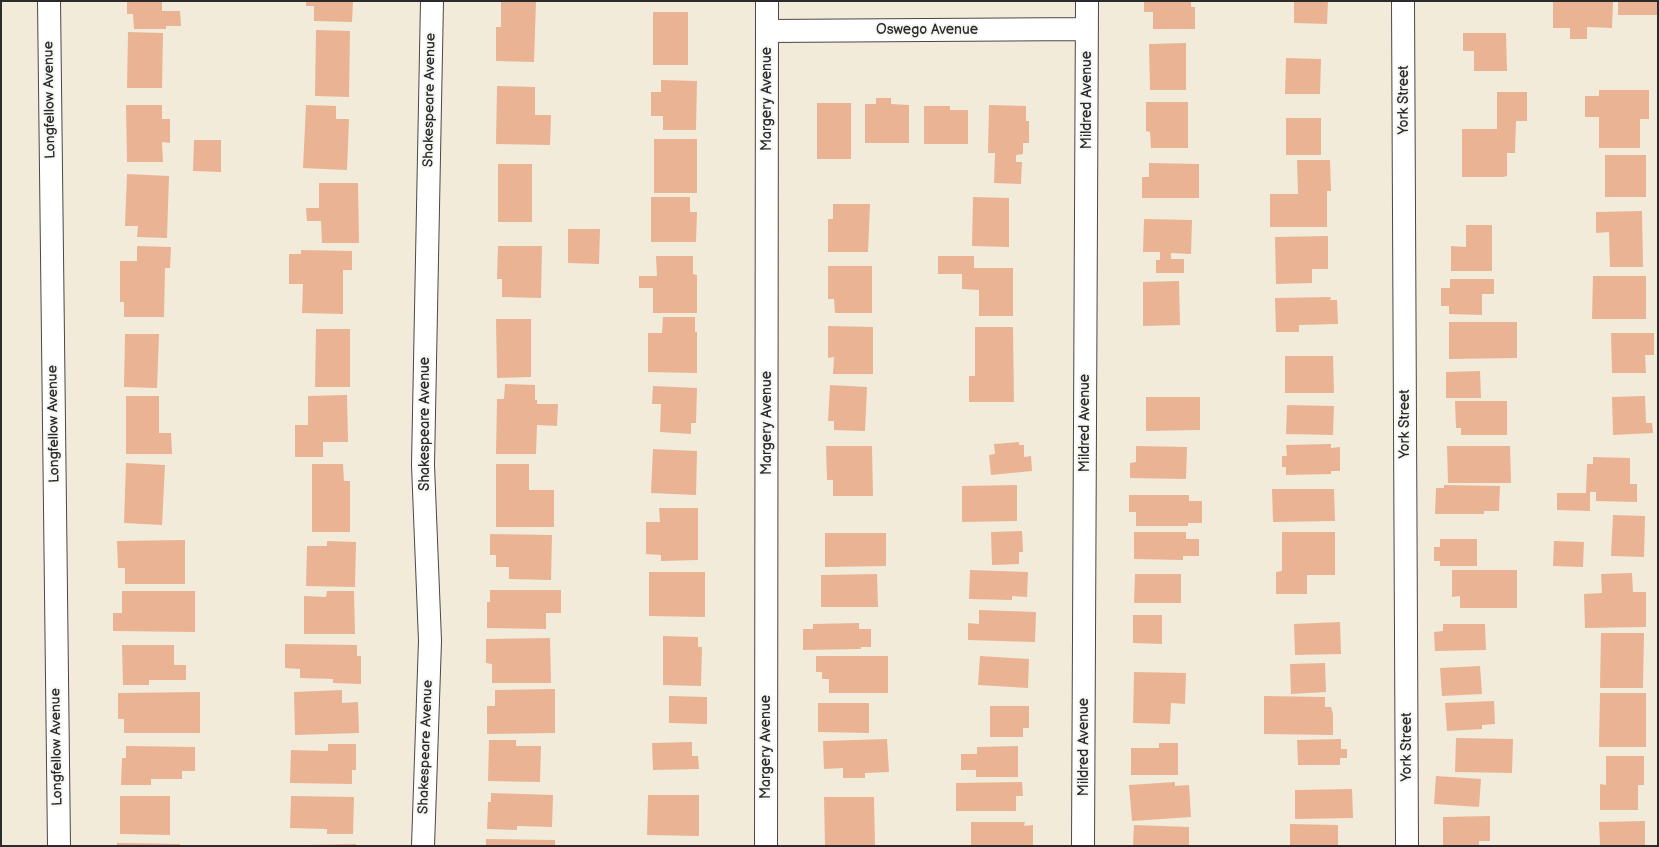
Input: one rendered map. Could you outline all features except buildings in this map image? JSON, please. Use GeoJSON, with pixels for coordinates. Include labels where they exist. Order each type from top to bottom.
{"type":"FeatureCollection","features":[{"type":"Feature","properties":{"kind":"street","name":"Longfellow Avenue"},"geometry":{"type":"LineString","coordinates":[[49,1],[59,846]]}},
{"type":"Feature","properties":{"kind":"street","name":"Shakespeare Avenue"},"geometry":{"type":"LineString","coordinates":[[423,846],[430,641],[423,465],[432,1]]}},
{"type":"Feature","properties":{"kind":"street","name":"Margery Avenue"},"geometry":{"type":"LineString","coordinates":[[766,846],[767,1]]}},
{"type":"Feature","properties":{"kind":"street","name":"Mildred Avenue"},"geometry":{"type":"LineString","coordinates":[[1083,846],[1087,1]]}},
{"type":"Feature","properties":{"kind":"street","name":"York Street"},"geometry":{"type":"LineString","coordinates":[[1403,1],[1407,846]]}},
{"type":"Feature","properties":{"kind":"street","name":"Oswego Avenue"},"geometry":{"type":"LineString","coordinates":[[767,31],[1087,29]]}}]}
